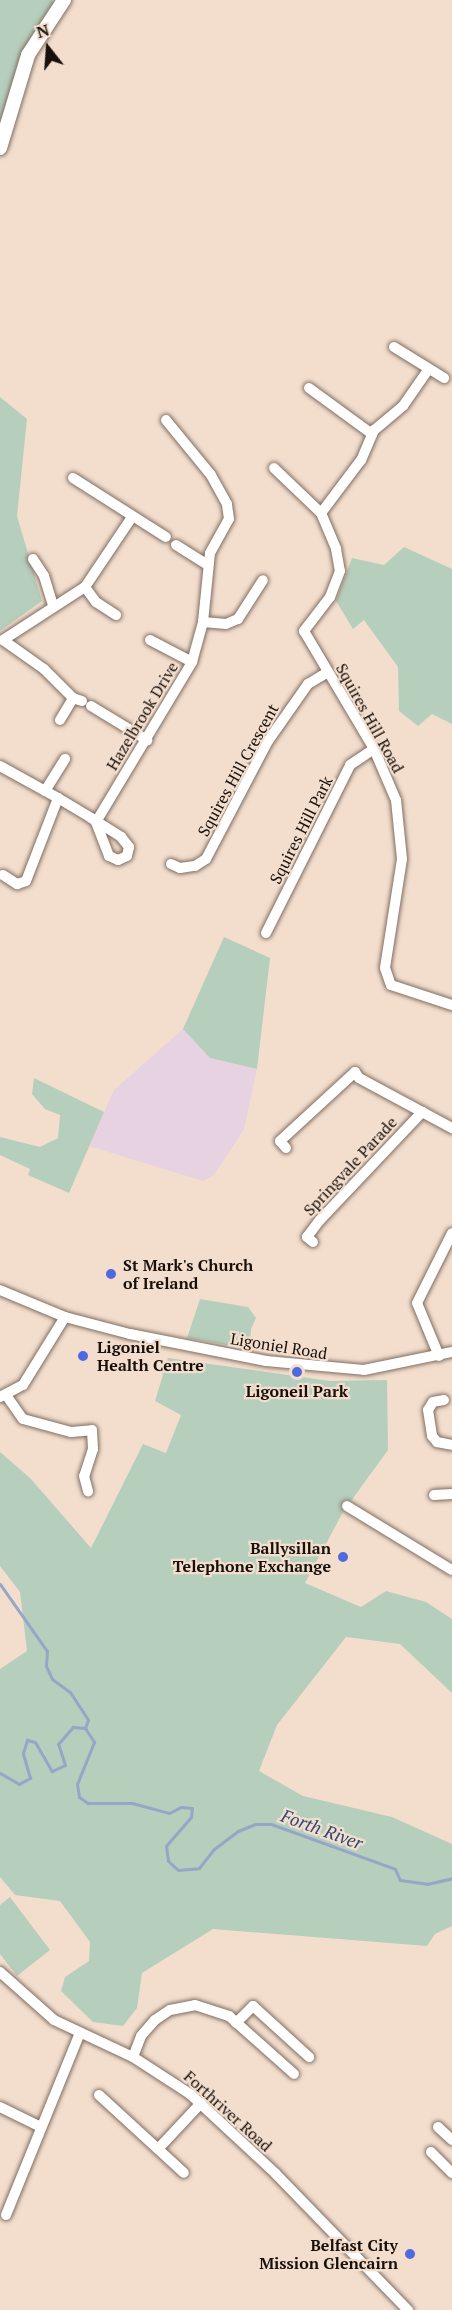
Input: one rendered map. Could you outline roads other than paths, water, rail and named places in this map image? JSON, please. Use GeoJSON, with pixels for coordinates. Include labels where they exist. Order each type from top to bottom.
{"type":"FeatureCollection","features":[{"type":"Feature","properties":{"kind":"main road"},"geometry":{"type":"LineString","coordinates":[[0,148],[28,55],[64,0]]}},
{"type":"Feature","properties":{"kind":"street"},"geometry":{"type":"LineString","coordinates":[[394,347],[444,378]]}},
{"type":"Feature","properties":{"kind":"street"},"geometry":{"type":"LineString","coordinates":[[274,468],[321,513],[361,460],[372,434],[403,406],[428,370]]}},
{"type":"Feature","properties":{"kind":"street"},"geometry":{"type":"LineString","coordinates":[[309,388],[372,434]]}},
{"type":"Feature","properties":{"kind":"street","name":"Hazelbrook Drive"},"geometry":{"type":"LineString","coordinates":[[58,798],[96,822],[192,662],[203,622],[208,565],[229,512],[211,475],[166,420]]}},
{"type":"Feature","properties":{"kind":"street"},"geometry":{"type":"LineString","coordinates":[[73,478],[166,537]]}},
{"type":"Feature","properties":{"kind":"street","name":"Squires Hill Road"},"geometry":{"type":"LineString","coordinates":[[321,513],[336,549],[340,571],[330,597],[309,620],[304,631],[306,638],[374,749],[396,800],[400,827],[402,859],[385,968],[391,985],[401,991],[452,1005]]}},
{"type":"Feature","properties":{"kind":"street"},"geometry":{"type":"LineString","coordinates":[[132,516],[85,587],[53,606],[2,642],[37,663],[82,702],[147,740]]}},
{"type":"Feature","properties":{"kind":"street"},"geometry":{"type":"LineString","coordinates":[[177,545],[208,565]]}},
{"type":"Feature","properties":{"kind":"street"},"geometry":{"type":"LineString","coordinates":[[33,559],[44,576],[53,606]]}},
{"type":"Feature","properties":{"kind":"street"},"geometry":{"type":"LineString","coordinates":[[203,622],[226,624],[238,619],[263,580]]}},
{"type":"Feature","properties":{"kind":"street"},"geometry":{"type":"LineString","coordinates":[[85,587],[96,602],[116,615]]}},
{"type":"Feature","properties":{"kind":"street"},"geometry":{"type":"LineString","coordinates":[[150,640],[192,662]]}},
{"type":"Feature","properties":{"kind":"street","name":"Squires Hill Crescent"},"geometry":{"type":"LineString","coordinates":[[171,864],[180,868],[195,866],[206,859],[231,807],[274,732],[308,684],[328,672]]}},
{"type":"Feature","properties":{"kind":"street"},"geometry":{"type":"LineString","coordinates":[[60,720],[82,702]]}},
{"type":"Feature","properties":{"kind":"street","name":"Squires Hill Park"},"geometry":{"type":"LineString","coordinates":[[266,933],[350,765],[374,749]]}},
{"type":"Feature","properties":{"kind":"street"},"geometry":{"type":"LineString","coordinates":[[45,791],[65,759]]}},
{"type":"Feature","properties":{"kind":"street"},"geometry":{"type":"LineString","coordinates":[[0,766],[58,798],[26,880],[17,884],[3,875]]}},
{"type":"Feature","properties":{"kind":"street"},"geometry":{"type":"LineString","coordinates":[[286,1148],[280,1141],[349,1075],[355,1072],[363,1080],[452,1128]]}},
{"type":"Feature","properties":{"kind":"street","name":"Springvale Parade"},"geometry":{"type":"LineString","coordinates":[[313,1242],[307,1237],[320,1220],[422,1112]]}},
{"type":"Feature","properties":{"kind":"street"},"geometry":{"type":"LineString","coordinates":[[439,1356],[417,1303],[452,1233]]}},
{"type":"Feature","properties":{"kind":"street","name":"Ligoniel Road"},"geometry":{"type":"LineString","coordinates":[[0,1290],[65,1317],[176,1345],[338,1370],[388,1367],[452,1352]]}},
{"type":"Feature","properties":{"kind":"street"},"geometry":{"type":"LineString","coordinates":[[65,1317],[23,1385],[3,1396],[23,1419],[62,1431],[92,1430],[93,1449],[84,1476],[88,1491]]}},
{"type":"Feature","properties":{"kind":"street"},"geometry":{"type":"LineString","coordinates":[[444,1400],[433,1402],[428,1410],[432,1436],[437,1442],[452,1445]]}},
{"type":"Feature","properties":{"kind":"street"},"geometry":{"type":"LineString","coordinates":[[431,1452],[437,1442]]}},
{"type":"Feature","properties":{"kind":"street"},"geometry":{"type":"LineString","coordinates":[[434,1495],[452,1494]]}},
{"type":"Feature","properties":{"kind":"street"},"geometry":{"type":"LineString","coordinates":[[347,1506],[452,1570]]}},
{"type":"Feature","properties":{"kind":"street","name":"Forthriver Road"},"geometry":{"type":"LineString","coordinates":[[0,1972],[41,2010],[80,2033],[133,2057],[201,2103],[408,2310]]}},
{"type":"Feature","properties":{"kind":"street"},"geometry":{"type":"LineString","coordinates":[[236,2023],[253,2006],[309,2057]]}},
{"type":"Feature","properties":{"kind":"street"},"geometry":{"type":"LineString","coordinates":[[133,2057],[146,2029],[178,2008],[213,2008],[236,2023],[294,2074]]}},
{"type":"Feature","properties":{"kind":"street"},"geometry":{"type":"LineString","coordinates":[[6,2215],[5,2201],[41,2127],[80,2033]]}},
{"type":"Feature","properties":{"kind":"street"},"geometry":{"type":"LineString","coordinates":[[99,2095],[184,2173]]}},
{"type":"Feature","properties":{"kind":"street"},"geometry":{"type":"LineString","coordinates":[[158,2149],[201,2103]]}},
{"type":"Feature","properties":{"kind":"street"},"geometry":{"type":"LineString","coordinates":[[0,2107],[41,2127]]}},
{"type":"Feature","properties":{"kind":"street"},"geometry":{"type":"LineString","coordinates":[[438,2127],[452,2140]]}},
{"type":"Feature","properties":{"kind":"street"},"geometry":{"type":"LineString","coordinates":[[431,2152],[452,2173]]}},
{"type":"Feature","properties":{"kind":"waterway"},"geometry":{"type":"LineString","coordinates":[[0,1584],[47,1651],[46,1666],[52,1679],[70,1692],[88,1720],[85,1728]]}},
{"type":"Feature","properties":{"kind":"waterway","name":"Forth River"},"geometry":{"type":"LineString","coordinates":[[0,1773],[19,1784],[30,1778],[23,1753],[27,1740],[35,1742],[52,1771],[65,1765],[58,1744],[73,1727],[85,1728]]}},
{"type":"Feature","properties":{"kind":"waterway","name":"Forth River"},"geometry":{"type":"LineString","coordinates":[[85,1728],[94,1742],[77,1784],[79,1797],[88,1803],[132,1803],[169,1813],[181,1807],[192,1808],[191,1817],[166,1846],[168,1861],[178,1870],[199,1868],[214,1849],[238,1831],[255,1824],[271,1824],[395,1869],[400,1880],[427,1884],[452,1878]]}},
{"type":"Feature","properties":{"kind":"place","name":"St Mark's Church of Ireland"},"geometry":{"type":"Point","coordinates":[111,1274]}},
{"type":"Feature","properties":{"kind":"place","name":"Ligoniel Health Centre"},"geometry":{"type":"Point","coordinates":[83,1356]}},
{"type":"Feature","properties":{"kind":"place","name":"Ligoneil Park"},"geometry":{"type":"Point","coordinates":[297,1372]}},
{"type":"Feature","properties":{"kind":"place","name":"Ballysillan Telephone Exchange"},"geometry":{"type":"Point","coordinates":[343,1557]}},
{"type":"Feature","properties":{"kind":"place","name":"Belfast City Mission Glencairn"},"geometry":{"type":"Point","coordinates":[410,2254]}}]}
